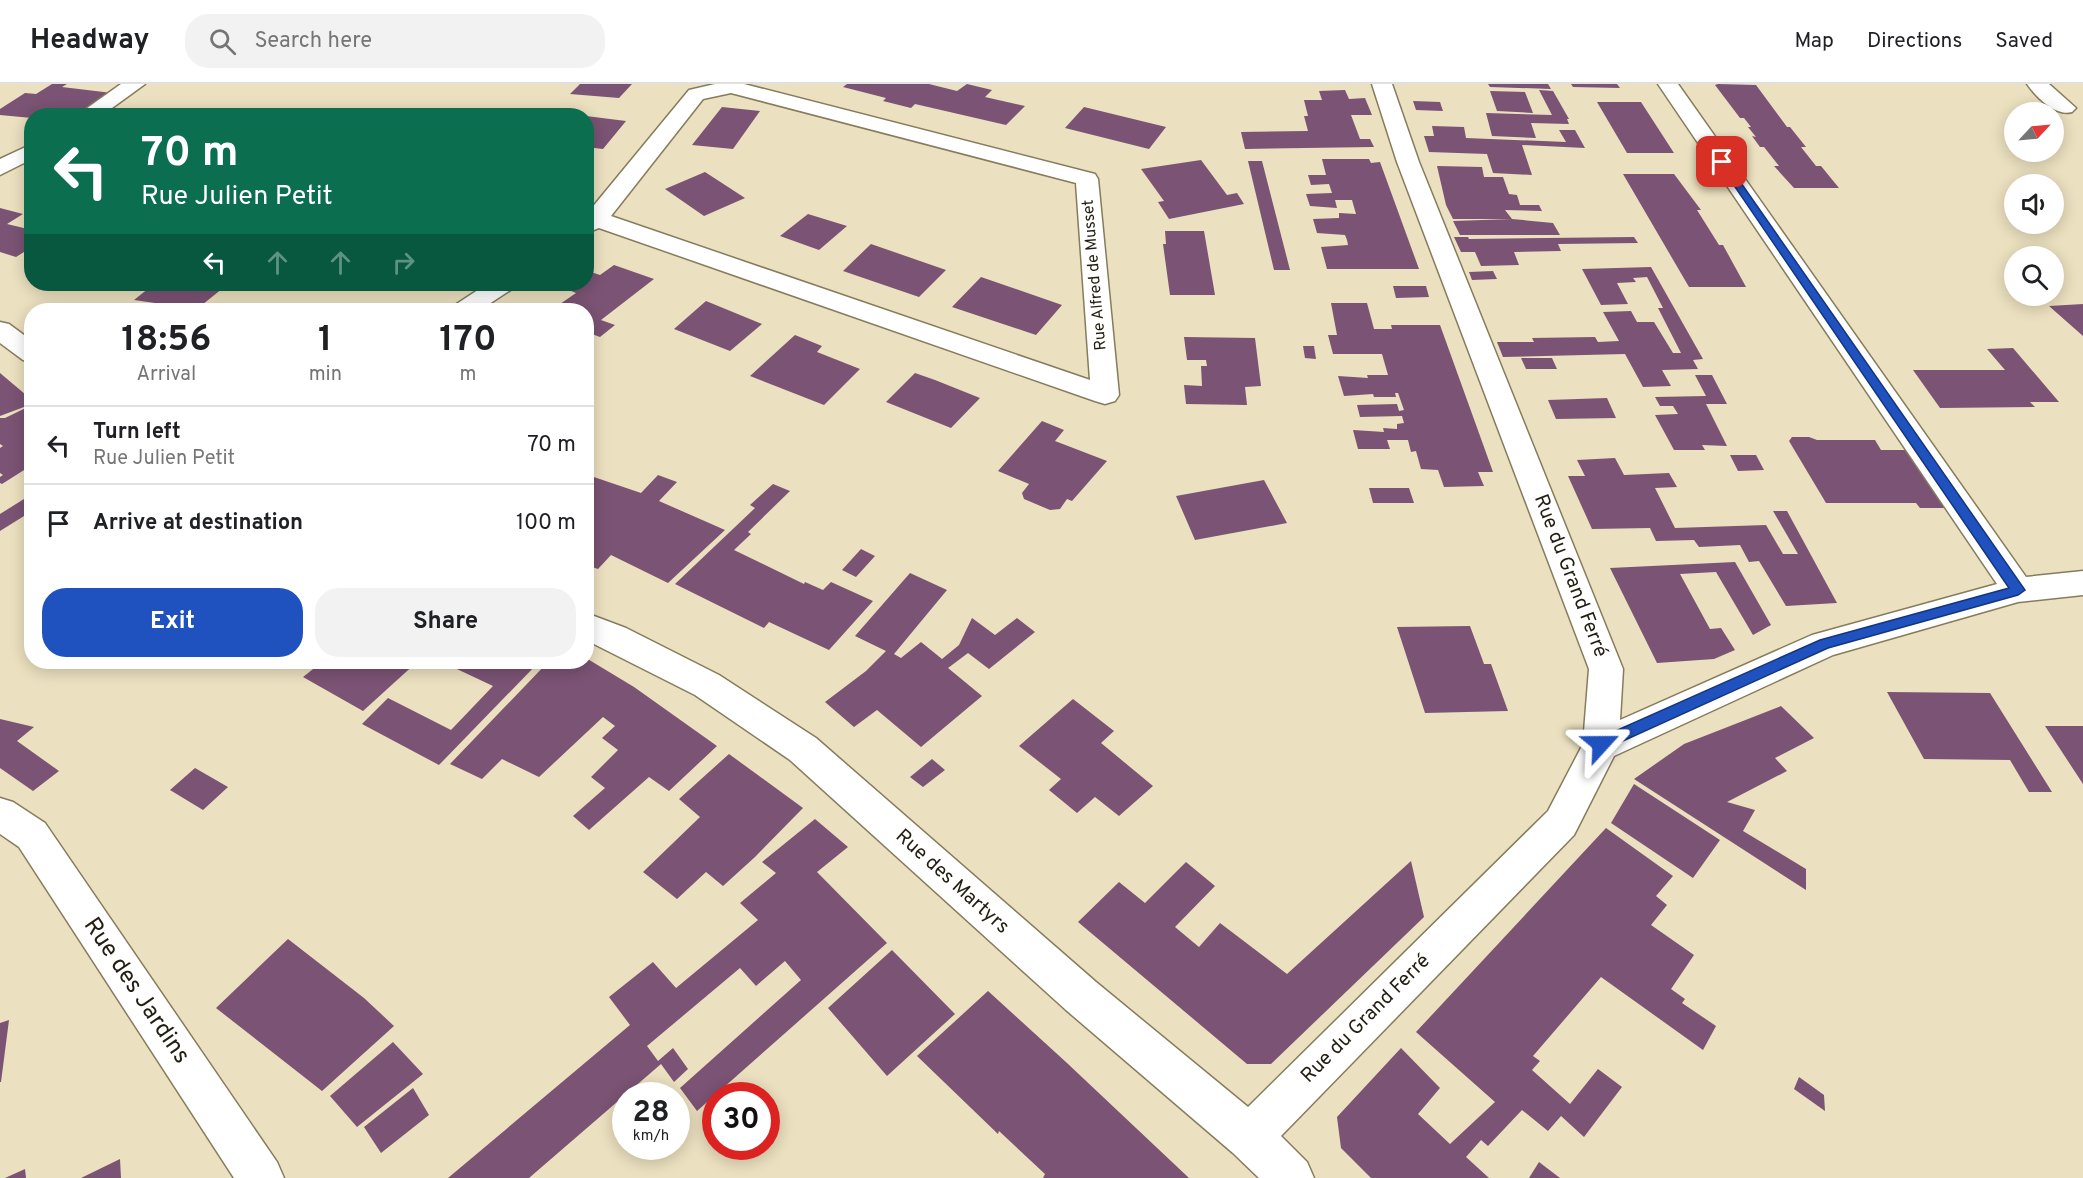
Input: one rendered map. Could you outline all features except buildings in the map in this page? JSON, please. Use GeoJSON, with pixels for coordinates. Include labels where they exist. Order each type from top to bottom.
{"type":"FeatureCollection","features":[{"type":"Feature","properties":{"kind":"street"},"geometry":{"type":"LineString","coordinates":[[98,108],[135,84]]}},
{"type":"Feature","properties":{"kind":"street","name":"Rue du Grand Ferré"},"geometry":{"type":"LineString","coordinates":[[1249,1137],[1561,823],[1601,744],[1606,669],[1413,172],[1382,84]]}},
{"type":"Feature","properties":{"kind":"street"},"geometry":{"type":"LineString","coordinates":[[1668,84],[2018,590]]}},
{"type":"Feature","properties":{"kind":"street"},"geometry":{"type":"LineString","coordinates":[[2037,84],[2065,108]]}},
{"type":"Feature","properties":{"kind":"street","name":"Rue Alfred de Musset"},"geometry":{"type":"LineString","coordinates":[[594,220],[696,94],[731,87],[1087,179],[1105,395],[594,223]]}},
{"type":"Feature","properties":{"kind":"street"},"geometry":{"type":"LineString","coordinates":[[0,168],[24,154]]}},
{"type":"Feature","properties":{"kind":"street"},"geometry":{"type":"LineString","coordinates":[[474,303],[492,291]]}},
{"type":"Feature","properties":{"kind":"street"},"geometry":{"type":"LineString","coordinates":[[0,330],[24,348]]}},
{"type":"Feature","properties":{"kind":"street"},"geometry":{"type":"LineString","coordinates":[[1601,744],[1824,644],[2018,590],[2083,583]]}},
{"type":"Feature","properties":{"kind":"street","name":"Rue des Martyrs"},"geometry":{"type":"LineString","coordinates":[[594,629],[614,637],[707,685],[802,749],[1081,996],[1249,1137],[1291,1178]]}},
{"type":"Feature","properties":{"kind":"street","name":"Rue des Jardins"},"geometry":{"type":"LineString","coordinates":[[0,814],[32,835],[261,1178]]}},
{"type":"Feature","properties":{"kind":"route"},"geometry":{"type":"LineString","coordinates":[[1601,744],[1824,644],[2018,590],[1722,162]]}}]}
